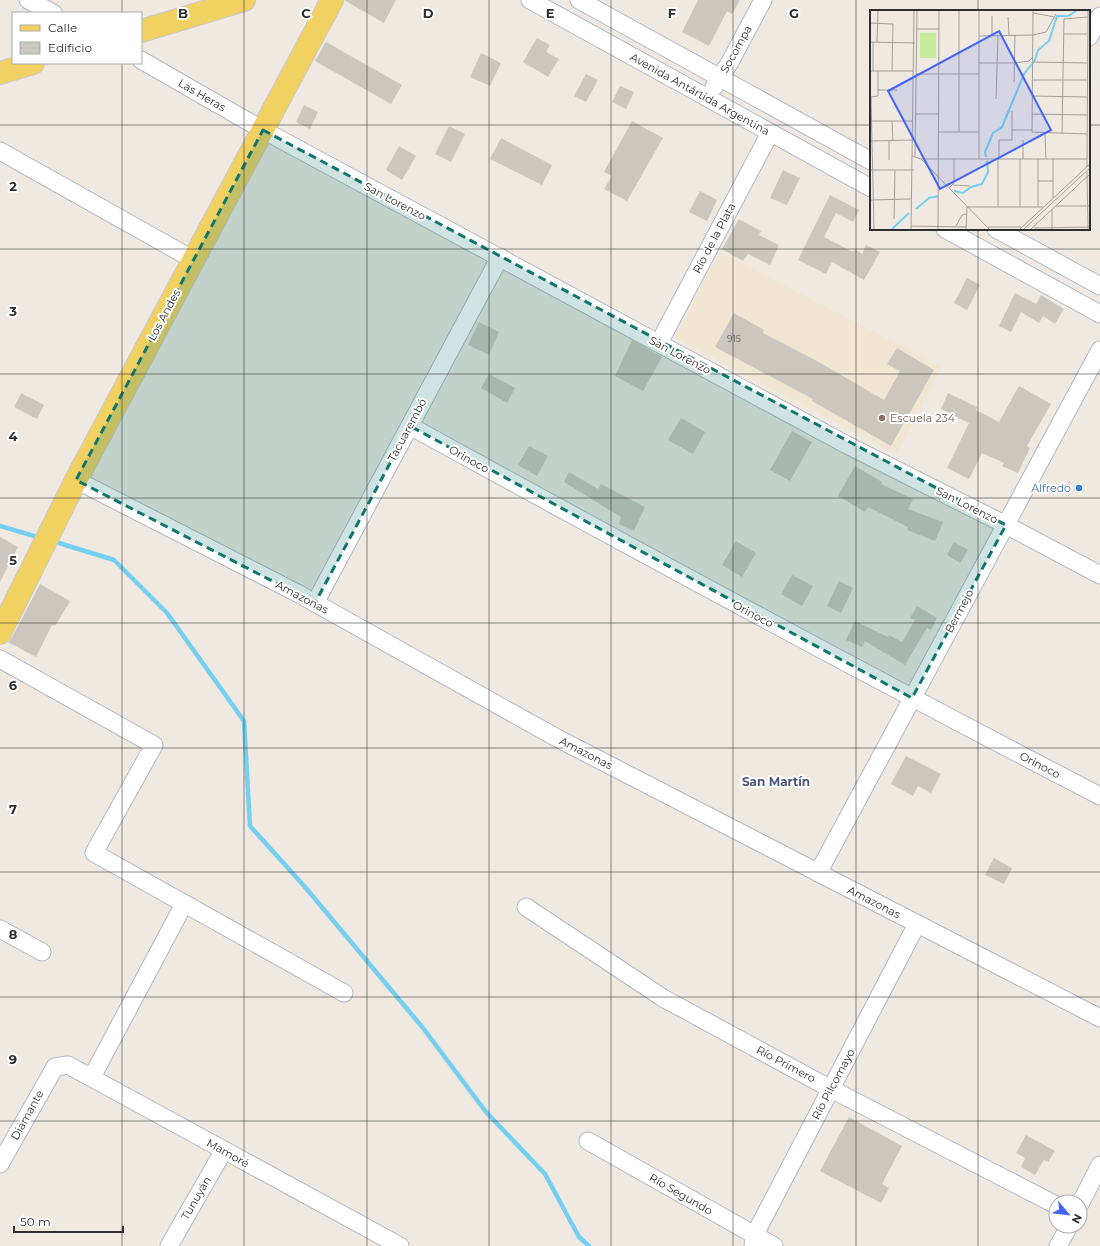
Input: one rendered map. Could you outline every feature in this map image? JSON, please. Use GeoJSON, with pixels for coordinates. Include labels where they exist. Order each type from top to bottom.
{"type":"FeatureCollection","features":[{"type":"Feature","properties":{"kind":"main road"},"geometry":{"type":"LineString","coordinates":[[142,31],[244,0]]}},
{"type":"Feature","properties":{"kind":"main road","name":"Los Andes"},"geometry":{"type":"LineString","coordinates":[[0,633],[76,480],[332,0]]}},
{"type":"Feature","properties":{"kind":"main road"},"geometry":{"type":"LineString","coordinates":[[0,73],[30,64]]}},
{"type":"Feature","properties":{"kind":"street"},"geometry":{"type":"LineString","coordinates":[[28,0],[51,12]]}},
{"type":"Feature","properties":{"kind":"street","name":"Avenida Antártida Argentina"},"geometry":{"type":"LineString","coordinates":[[530,0],[870,187]]}},
{"type":"Feature","properties":{"kind":"street"},"geometry":{"type":"LineString","coordinates":[[579,0],[870,159]]}},
{"type":"Feature","properties":{"kind":"street","name":"Socompa"},"geometry":{"type":"LineString","coordinates":[[708,98],[730,62],[763,0]]}},
{"type":"Feature","properties":{"kind":"street"},"geometry":{"type":"LineString","coordinates":[[1090,35],[1100,16]]}},
{"type":"Feature","properties":{"kind":"street","name":"Las Heras"},"geometry":{"type":"LineString","coordinates":[[142,61],[263,130]]}},
{"type":"Feature","properties":{"kind":"street","name":"San Lorenzo"},"geometry":{"type":"LineString","coordinates":[[263,130],[847,445],[1006,525],[1100,575]]}},
{"type":"Feature","properties":{"kind":"street","name":"Río de la Plata"},"geometry":{"type":"LineString","coordinates":[[659,344],[770,133]]}},
{"type":"Feature","properties":{"kind":"street"},"geometry":{"type":"LineString","coordinates":[[0,151],[194,260]]}},
{"type":"Feature","properties":{"kind":"street"},"geometry":{"type":"LineString","coordinates":[[947,230],[1100,314]]}},
{"type":"Feature","properties":{"kind":"street"},"geometry":{"type":"LineString","coordinates":[[998,230],[1100,286]]}},
{"type":"Feature","properties":{"kind":"street","name":"Tacuarembó"},"geometry":{"type":"LineString","coordinates":[[315,603],[500,257]]}},
{"type":"Feature","properties":{"kind":"street","name":"Bermejo"},"geometry":{"type":"LineString","coordinates":[[818,873],[1100,350]]}},
{"type":"Feature","properties":{"kind":"street","name":"Orinoco"},"geometry":{"type":"LineString","coordinates":[[410,426],[671,570],[1100,796]]}},
{"type":"Feature","properties":{"kind":"street","name":"Amazonas"},"geometry":{"type":"LineString","coordinates":[[76,480],[315,603],[557,738],[1100,1018]]}},
{"type":"Feature","properties":{"kind":"street"},"geometry":{"type":"LineString","coordinates":[[0,659],[154,745],[94,853],[344,992]]}},
{"type":"Feature","properties":{"kind":"street"},"geometry":{"type":"LineString","coordinates":[[92,1077],[184,904]]}},
{"type":"Feature","properties":{"kind":"street","name":"Río Primero"},"geometry":{"type":"LineString","coordinates":[[526,907],[663,998],[1048,1202]]}},
{"type":"Feature","properties":{"kind":"street","name":"Río Pilcomayo"},"geometry":{"type":"LineString","coordinates":[[754,1241],[831,1088],[917,924]]}},
{"type":"Feature","properties":{"kind":"street"},"geometry":{"type":"LineString","coordinates":[[0,929],[42,952]]}},
{"type":"Feature","properties":{"kind":"street","name":"Mamoré"},"geometry":{"type":"LineString","coordinates":[[55,1066],[68,1064],[224,1150],[383,1242],[400,1246]]}},
{"type":"Feature","properties":{"kind":"street","name":"Diamante"},"geometry":{"type":"LineString","coordinates":[[0,1164],[55,1066]]}},
{"type":"Feature","properties":{"kind":"street","name":"Río Segundo"},"geometry":{"type":"LineString","coordinates":[[588,1141],[754,1241],[774,1246]]}},
{"type":"Feature","properties":{"kind":"street","name":"Tunuyán"},"geometry":{"type":"LineString","coordinates":[[169,1246],[224,1150]]}},
{"type":"Feature","properties":{"kind":"street"},"geometry":{"type":"LineString","coordinates":[[1085,1194],[1100,1165]]}},
{"type":"Feature","properties":{"kind":"street"},"geometry":{"type":"LineString","coordinates":[[1058,1246],[1065,1234]]}},
{"type":"Feature","properties":{"kind":"highlighted area"},"geometry":{"type":"Polygon","coordinates":[[[263,130],[1006,525],[912,698],[410,426],[315,603],[76,480],[263,130]]]}},
{"type":"Feature","properties":{"kind":"shaded area"},"geometry":{"type":"Polygon","coordinates":[[[720,252],[942,367],[897,454],[675,338],[720,252]]]}},
{"type":"Feature","properties":{"kind":"building"},"geometry":{"type":"Polygon","coordinates":[[[344,0],[396,0],[384,23],[344,0]]]}},
{"type":"Feature","properties":{"kind":"building"},"geometry":{"type":"Polygon","coordinates":[[[698,0],[740,0],[732,14],[727,11],[709,46],[682,32],[698,0]]]}},
{"type":"Feature","properties":{"kind":"building"},"geometry":{"type":"Polygon","coordinates":[[[537,38],[550,45],[546,52],[559,59],[548,77],[523,62],[537,38]]]}},
{"type":"Feature","properties":{"kind":"building"},"geometry":{"type":"Polygon","coordinates":[[[326,42],[402,85],[391,104],[315,61],[326,42]]]}},
{"type":"Feature","properties":{"kind":"building"},"geometry":{"type":"Polygon","coordinates":[[[481,53],[501,63],[490,86],[470,77],[481,53]]]}},
{"type":"Feature","properties":{"kind":"building"},"geometry":{"type":"Polygon","coordinates":[[[586,74],[598,80],[586,102],[574,96],[586,74]]]}},
{"type":"Feature","properties":{"kind":"building"},"geometry":{"type":"Polygon","coordinates":[[[620,86],[634,92],[626,109],[612,102],[620,86]]]}},
{"type":"Feature","properties":{"kind":"building"},"geometry":{"type":"Polygon","coordinates":[[[304,105],[318,112],[310,129],[296,122],[304,105]]]}},
{"type":"Feature","properties":{"kind":"building"},"geometry":{"type":"Polygon","coordinates":[[[632,121],[663,138],[627,201],[604,189],[612,176],[604,172],[632,121]]]}},
{"type":"Feature","properties":{"kind":"building"},"geometry":{"type":"Polygon","coordinates":[[[449,126],[465,134],[451,162],[435,154],[449,126]]]}},
{"type":"Feature","properties":{"kind":"building"},"geometry":{"type":"Polygon","coordinates":[[[501,138],[552,165],[542,185],[490,159],[501,138]]]}},
{"type":"Feature","properties":{"kind":"building"},"geometry":{"type":"Polygon","coordinates":[[[399,146],[416,156],[402,180],[386,170],[399,146]]]}},
{"type":"Feature","properties":{"kind":"building"},"geometry":{"type":"Polygon","coordinates":[[[783,170],[800,178],[787,205],[770,198],[783,170]]]}},
{"type":"Feature","properties":{"kind":"building"},"geometry":{"type":"Polygon","coordinates":[[[700,191],[717,200],[707,221],[689,212],[700,191]]]}},
{"type":"Feature","properties":{"kind":"building"},"geometry":{"type":"Polygon","coordinates":[[[830,195],[859,210],[853,222],[836,213],[824,237],[853,252],[855,249],[862,254],[866,245],[880,252],[864,280],[832,262],[826,274],[798,260],[830,195]]]}},
{"type":"Feature","properties":{"kind":"building"},"geometry":{"type":"Polygon","coordinates":[[[739,219],[761,231],[759,235],[779,245],[770,265],[748,254],[743,261],[722,249],[739,219]]]}},
{"type":"Feature","properties":{"kind":"building"},"geometry":{"type":"Polygon","coordinates":[[[967,278],[980,285],[967,310],[954,303],[967,278]]]}},
{"type":"Feature","properties":{"kind":"building"},"geometry":{"type":"Polygon","coordinates":[[[1015,293],[1036,304],[1041,295],[1064,309],[1055,324],[1043,316],[1039,323],[1021,312],[1011,332],[999,326],[1015,293]]]}},
{"type":"Feature","properties":{"kind":"building"},"geometry":{"type":"Polygon","coordinates":[[[734,313],[764,330],[763,333],[817,361],[884,400],[900,371],[887,364],[897,348],[934,370],[891,446],[812,401],[813,399],[715,347],[734,313]]]}},
{"type":"Feature","properties":{"kind":"building"},"geometry":{"type":"Polygon","coordinates":[[[479,322],[499,332],[489,355],[468,345],[479,322]]]}},
{"type":"Feature","properties":{"kind":"building"},"geometry":{"type":"Polygon","coordinates":[[[632,340],[662,357],[643,391],[615,376],[632,340]]]}},
{"type":"Feature","properties":{"kind":"building"},"geometry":{"type":"Polygon","coordinates":[[[489,374],[515,388],[507,403],[481,388],[489,374]]]}},
{"type":"Feature","properties":{"kind":"building"},"geometry":{"type":"Polygon","coordinates":[[[1019,386],[1051,404],[1027,446],[1030,448],[1018,473],[1002,466],[1004,463],[982,453],[969,479],[947,468],[969,423],[941,409],[948,393],[977,407],[976,410],[999,422],[1019,386]]]}},
{"type":"Feature","properties":{"kind":"building"},"geometry":{"type":"Polygon","coordinates":[[[21,393],[44,405],[37,419],[14,407],[21,393]]]}},
{"type":"Feature","properties":{"kind":"building"},"geometry":{"type":"Polygon","coordinates":[[[681,418],[705,432],[693,454],[668,440],[681,418]]]}},
{"type":"Feature","properties":{"kind":"building"},"geometry":{"type":"Polygon","coordinates":[[[792,431],[812,442],[790,481],[770,470],[792,431]]]}},
{"type":"Feature","properties":{"kind":"building"},"geometry":{"type":"Polygon","coordinates":[[[529,446],[548,456],[537,476],[518,465],[529,446]]]}},
{"type":"Feature","properties":{"kind":"building"},"geometry":{"type":"Polygon","coordinates":[[[855,466],[882,482],[881,484],[913,499],[908,509],[943,522],[935,541],[907,530],[908,527],[868,507],[865,512],[838,496],[855,466]]]}},
{"type":"Feature","properties":{"kind":"building"},"geometry":{"type":"Polygon","coordinates":[[[569,472],[598,489],[601,484],[645,507],[634,531],[619,524],[621,517],[564,482],[569,472]]]}},
{"type":"Feature","properties":{"kind":"building"},"geometry":{"type":"Polygon","coordinates":[[[0,537],[18,547],[0,582],[0,537]]]}},
{"type":"Feature","properties":{"kind":"building"},"geometry":{"type":"Polygon","coordinates":[[[736,541],[756,553],[742,577],[722,565],[736,541]]]}},
{"type":"Feature","properties":{"kind":"building"},"geometry":{"type":"Polygon","coordinates":[[[954,542],[968,550],[960,563],[947,555],[954,542]]]}},
{"type":"Feature","properties":{"kind":"building"},"geometry":{"type":"Polygon","coordinates":[[[792,575],[813,586],[802,606],[781,594],[792,575]]]}},
{"type":"Feature","properties":{"kind":"building"},"geometry":{"type":"Polygon","coordinates":[[[839,581],[853,588],[841,613],[827,606],[839,581]]]}},
{"type":"Feature","properties":{"kind":"building"},"geometry":{"type":"Polygon","coordinates":[[[40,584],[70,601],[55,626],[52,625],[36,657],[8,642],[40,584]]]}},
{"type":"Feature","properties":{"kind":"building"},"geometry":{"type":"Polygon","coordinates":[[[917,606],[937,618],[931,630],[927,628],[905,665],[865,641],[862,647],[846,640],[855,621],[902,642],[915,620],[910,618],[917,606]]]}},
{"type":"Feature","properties":{"kind":"building"},"geometry":{"type":"Polygon","coordinates":[[[906,756],[941,774],[931,793],[918,786],[913,796],[891,784],[906,756]]]}},
{"type":"Feature","properties":{"kind":"building"},"geometry":{"type":"Polygon","coordinates":[[[994,858],[1012,868],[1004,884],[985,875],[994,858]]]}},
{"type":"Feature","properties":{"kind":"building"},"geometry":{"type":"Polygon","coordinates":[[[849,1117],[902,1146],[882,1184],[889,1188],[881,1203],[820,1171],[849,1117]]]}},
{"type":"Feature","properties":{"kind":"building"},"geometry":{"type":"Polygon","coordinates":[[[1026,1135],[1055,1151],[1048,1162],[1044,1160],[1035,1175],[1021,1167],[1025,1158],[1016,1153],[1026,1135]]]}},
{"type":"Feature","properties":{"kind":"waterway"},"geometry":{"type":"LineString","coordinates":[[0,526],[34,536]]}},
{"type":"Feature","properties":{"kind":"waterway"},"geometry":{"type":"LineString","coordinates":[[59,543],[114,560],[167,613],[244,721],[250,826],[305,887],[423,1028],[486,1112],[545,1174],[579,1237],[589,1246]]}},
{"type":"Feature","properties":{"kind":"place","name":"Escuela 234"},"geometry":{"type":"Point","coordinates":[882,418]}},
{"type":"Feature","properties":{"kind":"place","name":"Alfredo"},"geometry":{"type":"Point","coordinates":[1079,488]}},
{"type":"Feature","properties":{"kind":"district","name":"San Martín"},"geometry":{"type":"Point","coordinates":[776,781]}}]}
